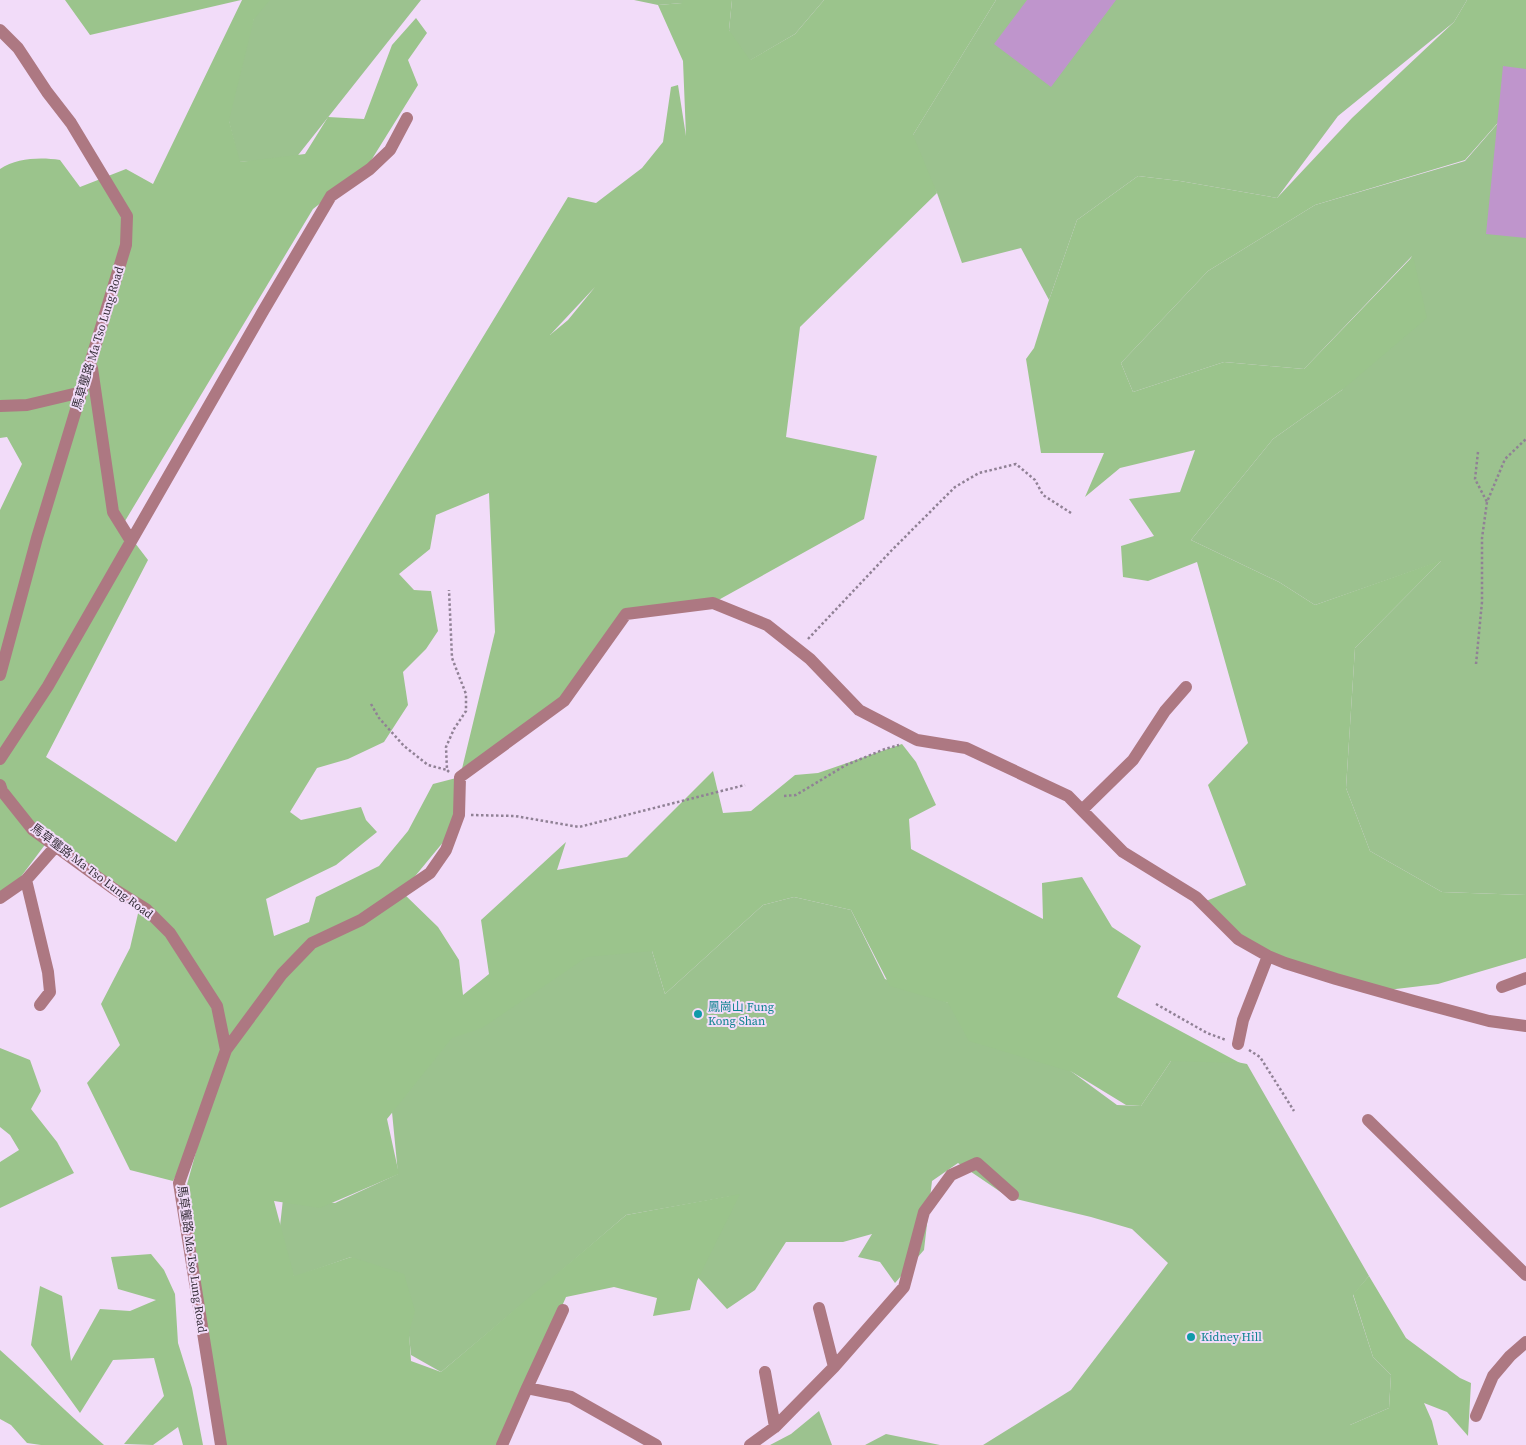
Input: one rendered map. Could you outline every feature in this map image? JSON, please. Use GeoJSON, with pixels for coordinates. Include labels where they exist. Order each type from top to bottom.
{"type":"FeatureCollection","features":[{"type":"Feature","properties":{"kind":"street","name":"馬草壟路 Ma Tso Lung Road"},"geometry":{"type":"LineString","coordinates":[[0,30],[18,48],[47,92],[71,123],[127,216],[126,245],[37,538],[0,675]]}},
{"type":"Feature","properties":{"kind":"street"},"geometry":{"type":"LineString","coordinates":[[0,759],[48,686],[331,196],[370,169],[390,150],[407,118]]}},
{"type":"Feature","properties":{"kind":"street"},"geometry":{"type":"LineString","coordinates":[[91,362],[113,512],[131,541]]}},
{"type":"Feature","properties":{"kind":"street"},"geometry":{"type":"LineString","coordinates":[[0,406],[27,405],[82,392]]}},
{"type":"Feature","properties":{"kind":"street"},"geometry":{"type":"LineString","coordinates":[[226,1050],[282,974],[312,943],[361,920],[430,874],[446,850],[459,814],[460,777],[564,701],[626,614],[713,603],[767,625],[810,659],[859,710],[917,740],[966,748],[1068,796],[1123,852],[1196,897],[1238,938],[1268,956],[1284,963],[1336,979],[1488,1021],[1526,1026]]}},
{"type":"Feature","properties":{"kind":"street"},"geometry":{"type":"LineString","coordinates":[[1082,810],[1133,760],[1165,711],[1186,686]]}},
{"type":"Feature","properties":{"kind":"street","name":"馬草壟路 Ma Tso Lung Road"},"geometry":{"type":"LineString","coordinates":[[0,784],[2,791],[33,830],[114,889],[146,909],[170,933],[217,1006],[226,1050],[179,1183],[221,1445]]}},
{"type":"Feature","properties":{"kind":"street"},"geometry":{"type":"LineString","coordinates":[[0,898],[26,880],[56,846]]}},
{"type":"Feature","properties":{"kind":"street"},"geometry":{"type":"LineString","coordinates":[[26,880],[48,972],[50,992],[40,1005]]}},
{"type":"Feature","properties":{"kind":"street"},"geometry":{"type":"LineString","coordinates":[[1238,1044],[1243,1020],[1268,956]]}},
{"type":"Feature","properties":{"kind":"street"},"geometry":{"type":"LineString","coordinates":[[1502,987],[1526,978]]}},
{"type":"Feature","properties":{"kind":"street"},"geometry":{"type":"LineString","coordinates":[[1368,1120],[1526,1275]]}},
{"type":"Feature","properties":{"kind":"street"},"geometry":{"type":"LineString","coordinates":[[750,1445],[775,1427],[834,1367],[904,1287],[924,1212],[951,1175],[977,1163],[1013,1195]]}},
{"type":"Feature","properties":{"kind":"street"},"geometry":{"type":"LineString","coordinates":[[819,1308],[834,1367]]}},
{"type":"Feature","properties":{"kind":"street"},"geometry":{"type":"LineString","coordinates":[[502,1445],[563,1310]]}},
{"type":"Feature","properties":{"kind":"street"},"geometry":{"type":"LineString","coordinates":[[1476,1416],[1493,1376],[1510,1356],[1526,1342]]}},
{"type":"Feature","properties":{"kind":"street"},"geometry":{"type":"LineString","coordinates":[[764,1372],[775,1427]]}},
{"type":"Feature","properties":{"kind":"street"},"geometry":{"type":"LineString","coordinates":[[527,1388],[571,1397],[656,1445]]}},
{"type":"Feature","properties":{"kind":"path"},"geometry":{"type":"LineString","coordinates":[[1476,664],[1482,602],[1482,538],[1487,502],[1505,459],[1526,439]]}},
{"type":"Feature","properties":{"kind":"path"},"geometry":{"type":"LineString","coordinates":[[1478,452],[1475,479],[1487,502]]}},
{"type":"Feature","properties":{"kind":"path"},"geometry":{"type":"LineString","coordinates":[[798,649],[955,487],[980,473],[1016,464],[1036,480],[1044,495],[1071,513]]}},
{"type":"Feature","properties":{"kind":"path"},"geometry":{"type":"LineString","coordinates":[[449,590],[452,658],[466,694],[466,710],[446,746],[448,770],[453,777],[460,777]]}},
{"type":"Feature","properties":{"kind":"path"},"geometry":{"type":"LineString","coordinates":[[371,704],[379,718],[404,746],[428,765],[448,770]]}},
{"type":"Feature","properties":{"kind":"path"},"geometry":{"type":"LineString","coordinates":[[784,796],[796,795],[854,762],[885,749],[917,740]]}},
{"type":"Feature","properties":{"kind":"path"},"geometry":{"type":"LineString","coordinates":[[459,814],[515,816],[579,826],[745,785]]}},
{"type":"Feature","properties":{"kind":"path"},"geometry":{"type":"LineString","coordinates":[[1156,1004],[1207,1033],[1238,1044],[1260,1057],[1294,1111]]}},
{"type":"Feature","properties":{"kind":"green space"},"geometry":{"type":"Polygon","coordinates":[[[65,0],[241,0],[90,35],[65,0]]]}},
{"type":"Feature","properties":{"kind":"green space"},"geometry":{"type":"Polygon","coordinates":[[[242,0],[270,0],[254,19],[229,120],[240,162],[305,154],[328,117],[364,119],[392,45],[416,18],[427,33],[408,60],[418,85],[367,167],[313,209],[122,526],[148,560],[46,757],[176,842],[568,197],[596,203],[642,168],[663,142],[671,87],[678,85],[686,136],[683,61],[658,5],[682,3],[683,0],[732,0],[729,30],[750,60],[795,34],[824,0],[996,0],[913,135],[937,193],[800,327],[786,437],[877,456],[864,519],[713,603],[626,614],[547,714],[460,777],[454,829],[402,892],[438,927],[459,960],[463,995],[489,974],[481,920],[566,842],[557,870],[627,857],[713,771],[723,813],[751,811],[795,775],[818,773],[902,744],[916,762],[936,805],[909,819],[911,849],[1043,919],[1042,883],[1082,877],[1112,927],[1141,946],[1117,997],[1240,1063],[1171,1061],[1141,1106],[1126,1105],[1072,1072],[969,1041],[948,1003],[890,986],[851,910],[794,897],[763,905],[665,994],[652,951],[587,957],[482,1028],[452,1038],[387,1119],[399,1174],[320,1208],[274,1201],[294,1276],[351,1257],[404,1274],[415,1311],[409,1332],[411,1361],[441,1372],[626,1215],[740,1194],[697,1281],[690,1310],[653,1316],[657,1298],[614,1287],[566,1297],[521,1400],[504,1445],[222,1445],[186,1188],[204,1123],[173,1181],[130,1170],[87,1083],[120,1045],[101,1004],[130,948],[140,905],[71,857],[53,834],[11,890],[0,894],[0,510],[22,464],[7,437],[0,438],[0,169],[21,161],[52,159],[60,160],[80,187],[126,169],[153,184],[242,0]],[[595,287],[550,335],[568,320],[595,287]],[[489,493],[436,515],[430,549],[399,574],[414,590],[431,591],[438,631],[426,649],[403,672],[408,705],[384,742],[348,759],[317,768],[290,812],[301,820],[361,807],[366,820],[377,832],[336,865],[266,899],[274,936],[309,922],[316,897],[379,866],[408,831],[433,784],[460,777],[495,632],[489,493]]]}},
{"type":"Feature","properties":{"kind":"green space"},"geometry":{"type":"Polygon","coordinates":[[[261,0],[421,0],[295,159],[239,162],[227,113],[258,3],[261,0]]]}},
{"type":"Feature","properties":{"kind":"green space"},"geometry":{"type":"Polygon","coordinates":[[[634,0],[683,0],[683,3],[658,5],[634,0]]]}},
{"type":"Feature","properties":{"kind":"green space"},"geometry":{"type":"Polygon","coordinates":[[[732,0],[824,0],[795,34],[742,65],[729,30],[732,0]]]}},
{"type":"Feature","properties":{"kind":"green space"},"geometry":{"type":"Polygon","coordinates":[[[996,0],[1467,0],[1454,22],[1338,116],[1277,198],[1180,181],[1138,176],[1077,220],[1049,300],[1021,248],[962,263],[937,193],[908,143],[996,0]]]}},
{"type":"Feature","properties":{"kind":"green space"},"geometry":{"type":"Polygon","coordinates":[[[1467,0],[1526,0],[1526,91],[1465,160],[1315,205],[1208,271],[1121,363],[1133,392],[1224,362],[1304,369],[1413,256],[1427,318],[1342,390],[1273,439],[1191,540],[1279,582],[1315,605],[1442,560],[1355,648],[1346,788],[1370,851],[1442,892],[1526,895],[1526,958],[1438,984],[1379,991],[1261,952],[1201,903],[1246,885],[1208,785],[1248,743],[1197,562],[1148,581],[1123,577],[1121,546],[1154,536],[1129,499],[1180,492],[1195,450],[1120,468],[1085,497],[1104,453],[1041,453],[1026,359],[1034,348],[1077,220],[1138,176],[1180,181],[1277,198],[1352,118],[1454,22],[1467,0]]]}},
{"type":"Feature","properties":{"kind":"green space"},"geometry":{"type":"Polygon","coordinates":[[[1526,91],[1526,895],[1442,892],[1370,851],[1346,788],[1355,648],[1441,561],[1315,605],[1279,582],[1191,540],[1273,439],[1342,390],[1412,256],[1304,369],[1224,362],[1133,392],[1121,363],[1208,271],[1315,205],[1465,161],[1526,91]]]}},
{"type":"Feature","properties":{"kind":"green space"},"geometry":{"type":"Polygon","coordinates":[[[794,897],[851,910],[885,979],[962,1008],[1072,1072],[1117,1105],[1141,1106],[1171,1061],[1221,1059],[1247,1064],[1369,1276],[1353,1295],[1373,1357],[1391,1375],[1389,1408],[1350,1425],[1350,1445],[983,1445],[1071,1390],[1168,1263],[1132,1229],[1008,1197],[958,1163],[932,1181],[924,1250],[895,1283],[880,1262],[858,1257],[872,1234],[843,1242],[786,1242],[755,1290],[727,1309],[691,1270],[732,1196],[626,1215],[441,1372],[411,1355],[408,1326],[351,1257],[294,1277],[278,1244],[283,1199],[335,1203],[398,1174],[392,1112],[446,1035],[591,949],[652,951],[665,994],[763,905],[794,897]]]}},
{"type":"Feature","properties":{"kind":"green space"},"geometry":{"type":"Polygon","coordinates":[[[0,1048],[30,1060],[41,1091],[31,1109],[57,1142],[74,1173],[0,1208],[0,1162],[19,1150],[10,1135],[0,1127],[0,1048]]]}},
{"type":"Feature","properties":{"kind":"green space"},"geometry":{"type":"Polygon","coordinates":[[[151,1254],[164,1270],[175,1294],[178,1343],[192,1388],[203,1445],[183,1445],[178,1427],[153,1445],[124,1444],[164,1396],[154,1358],[113,1360],[80,1413],[31,1345],[40,1286],[62,1296],[71,1361],[100,1309],[130,1311],[156,1300],[118,1289],[111,1257],[151,1254]]]}},
{"type":"Feature","properties":{"kind":"green space"},"geometry":{"type":"Polygon","coordinates":[[[1369,1276],[1406,1338],[1460,1378],[1471,1383],[1468,1436],[1447,1412],[1424,1403],[1432,1421],[1438,1445],[1350,1445],[1350,1425],[1389,1408],[1391,1375],[1373,1357],[1353,1294],[1369,1276]]]}},
{"type":"Feature","properties":{"kind":"green space"},"geometry":{"type":"Polygon","coordinates":[[[0,1350],[104,1445],[41,1445],[27,1443],[11,1425],[0,1419],[0,1350]]]}},
{"type":"Feature","properties":{"kind":"green space"},"geometry":{"type":"Polygon","coordinates":[[[819,1411],[832,1445],[770,1445],[791,1434],[819,1411]]]}},
{"type":"Feature","properties":{"kind":"green space"},"geometry":{"type":"Polygon","coordinates":[[[886,1434],[940,1445],[865,1445],[886,1434]]]}},
{"type":"Feature","properties":{"kind":"building"},"geometry":{"type":"Polygon","coordinates":[[[1027,0],[1116,0],[1051,87],[994,44],[1027,0]]]}},
{"type":"Feature","properties":{"kind":"building"},"geometry":{"type":"Polygon","coordinates":[[[1503,66],[1526,69],[1526,238],[1486,234],[1503,66]]]}},
{"type":"Feature","properties":{"kind":"place","name":"鳳崗山 Fung Kong Shan"},"geometry":{"type":"Point","coordinates":[698,1014]}},
{"type":"Feature","properties":{"kind":"place","name":"Kidney Hill"},"geometry":{"type":"Point","coordinates":[1191,1337]}}]}
